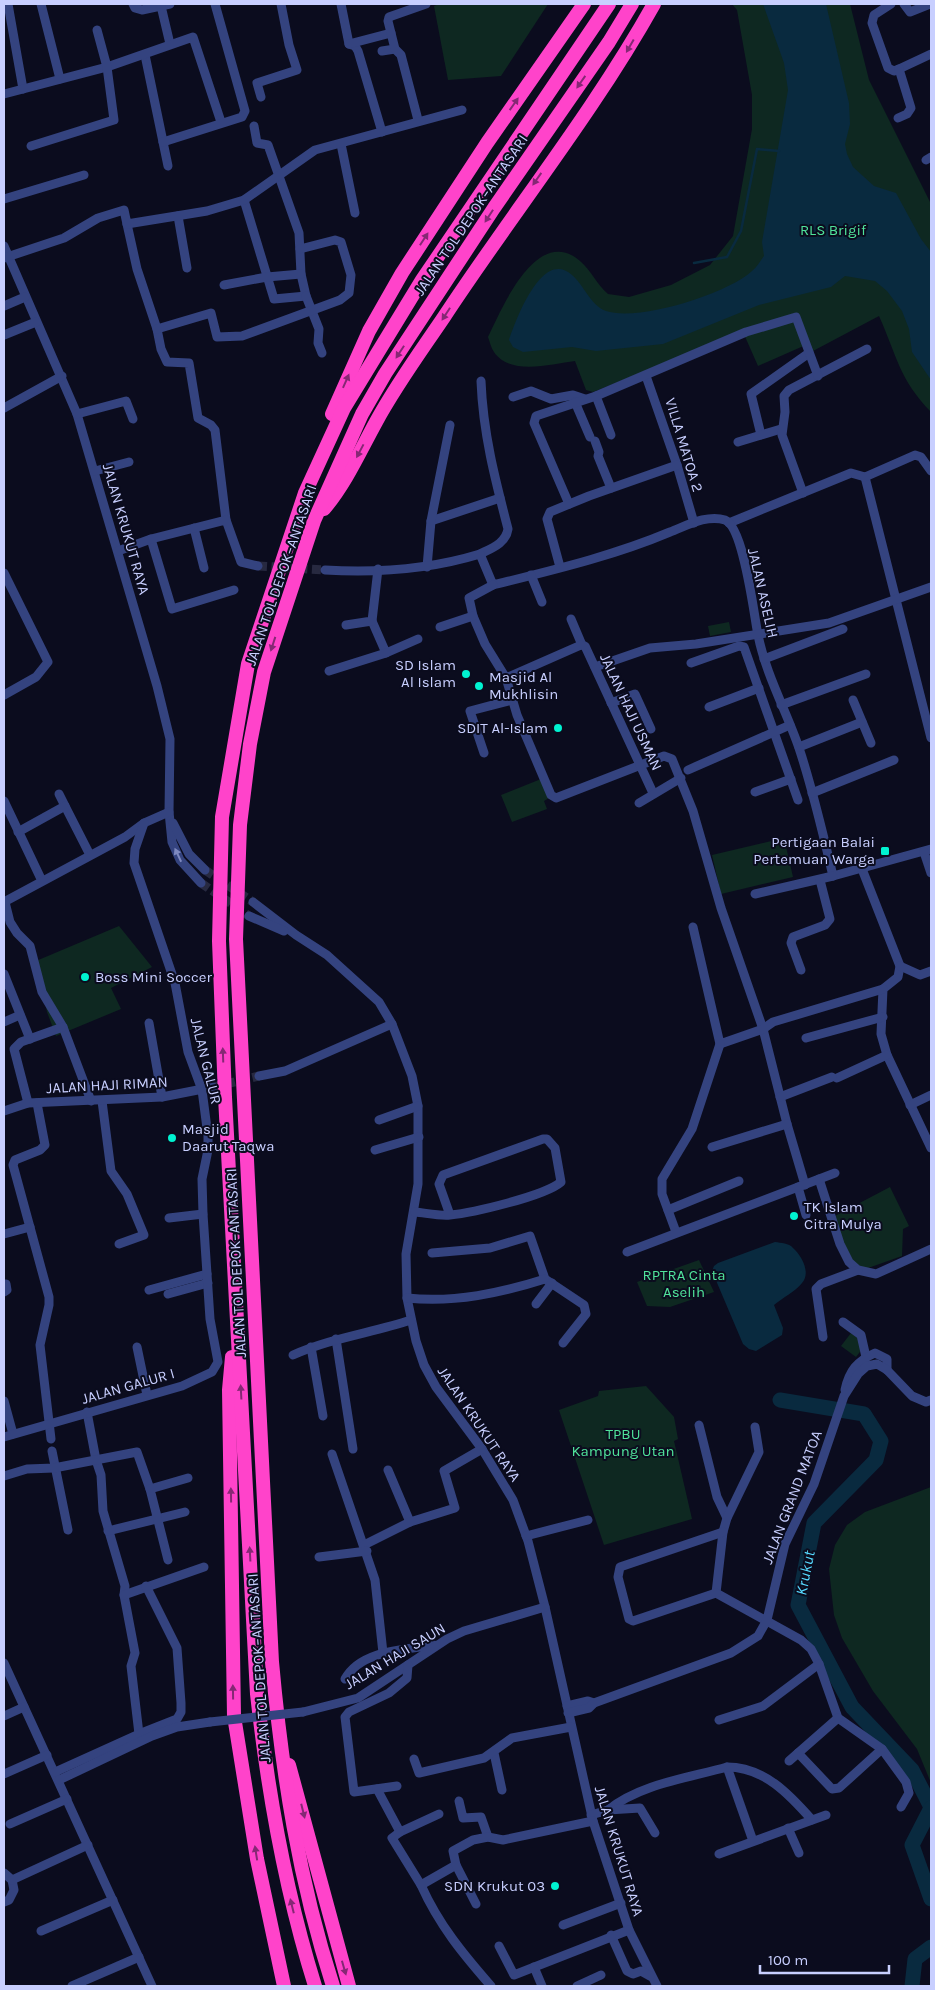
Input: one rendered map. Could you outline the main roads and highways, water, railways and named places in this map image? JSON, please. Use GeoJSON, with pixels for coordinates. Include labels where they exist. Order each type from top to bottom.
{"type":"FeatureCollection","features":[{"type":"Feature","properties":{"kind":"highway"},"geometry":{"type":"LineString","coordinates":[[305,492],[327,425],[373,322],[402,273],[487,143],[584,4]]}},
{"type":"Feature","properties":{"kind":"highway","name":"JALAN TOL DEPOK–ANTASARI"},"geometry":{"type":"LineString","coordinates":[[315,1986],[300,1939],[279,1851],[266,1778],[257,1694],[225,1097],[219,872],[222,817],[248,664],[305,492],[344,408],[422,280],[609,4]]}},
{"type":"Feature","properties":{"kind":"highway","name":"JALAN TOL DEPOK–ANTASARI"},"geometry":{"type":"LineString","coordinates":[[333,1986],[298,1860],[278,1731],[272,1662],[236,939],[240,825],[247,771],[264,672],[314,521],[362,414],[385,374],[494,208],[609,42],[632,4]]}},
{"type":"Feature","properties":{"kind":"highway"},"geometry":{"type":"LineString","coordinates":[[314,521],[337,494],[377,420],[406,373],[484,255],[628,51],[654,4]]}},
{"type":"Feature","properties":{"kind":"highway"},"geometry":{"type":"LineString","coordinates":[[237,1304],[229,1390],[234,1716],[257,1859],[284,1986]]}},
{"type":"Feature","properties":{"kind":"highway"},"geometry":{"type":"LineString","coordinates":[[278,1731],[298,1793],[349,1986]]}},
{"type":"Feature","properties":{"kind":"highway"},"geometry":{"type":"LineString","coordinates":[[300,1939],[308,1986]]}},
{"type":"Feature","properties":{"kind":"water"},"geometry":{"type":"Polygon","coordinates":[[[763,4],[826,4],[849,103],[850,124],[845,144],[847,154],[853,167],[874,186],[896,193],[921,239],[931,252],[931,380],[912,352],[909,329],[902,311],[887,291],[875,281],[845,276],[831,287],[759,305],[663,344],[596,351],[572,347],[523,352],[513,347],[509,340],[524,304],[541,278],[550,271],[561,269],[572,275],[591,300],[606,311],[639,313],[682,304],[723,288],[740,280],[752,271],[764,256],[762,242],[788,90],[784,63],[763,4]]]}},
{"type":"Feature","properties":{"kind":"water"},"geometry":{"type":"Polygon","coordinates":[[[775,1242],[789,1245],[796,1251],[802,1260],[806,1274],[805,1279],[799,1286],[774,1305],[783,1328],[782,1335],[756,1351],[749,1349],[743,1344],[712,1271],[718,1263],[775,1242]]]}},
{"type":"Feature","properties":{"kind":"waterway"},"geometry":{"type":"LineString","coordinates":[[694,263],[727,257],[741,231],[757,149],[779,151]]}},
{"type":"Feature","properties":{"kind":"waterway","name":"Krukut"},"geometry":{"type":"LineString","coordinates":[[780,1400],[864,1414],[881,1441],[876,1460],[814,1523],[798,1605],[852,1707],[912,1770],[931,1807]]}},
{"type":"Feature","properties":{"kind":"waterway","name":"Krukut"},"geometry":{"type":"LineString","coordinates":[[931,1808],[912,1845],[931,1899]]}},
{"type":"Feature","properties":{"kind":"waterway","name":"Krukut"},"geometry":{"type":"LineString","coordinates":[[912,1986],[915,1959],[931,1947]]}},
{"type":"Feature","properties":{"kind":"tunnel"},"geometry":{"type":"LineString","coordinates":[[258,566],[325,570]]}},
{"type":"Feature","properties":{"kind":"tunnel"},"geometry":{"type":"LineString","coordinates":[[205,870],[253,902]]}},
{"type":"Feature","properties":{"kind":"tunnel"},"geometry":{"type":"LineString","coordinates":[[201,883],[249,916]]}},
{"type":"Feature","properties":{"kind":"tunnel"},"geometry":{"type":"LineString","coordinates":[[213,1087],[259,1076]]}},
{"type":"Feature","properties":{"kind":"place","name":"SD Islam Al Islam"},"geometry":{"type":"Point","coordinates":[466,674]}},
{"type":"Feature","properties":{"kind":"place","name":"Masjid Al Mukhlisin"},"geometry":{"type":"Point","coordinates":[479,686]}},
{"type":"Feature","properties":{"kind":"place","name":"SDIT Al-Islam"},"geometry":{"type":"Point","coordinates":[558,728]}},
{"type":"Feature","properties":{"kind":"place","name":"Pertigaan Balai Pertemuan Warga"},"geometry":{"type":"Point","coordinates":[885,851]}},
{"type":"Feature","properties":{"kind":"place","name":"Boss Mini Soccer"},"geometry":{"type":"Point","coordinates":[85,977]}},
{"type":"Feature","properties":{"kind":"place","name":"Masjid Daarut Taqwa"},"geometry":{"type":"Point","coordinates":[172,1138]}},
{"type":"Feature","properties":{"kind":"place","name":"TK Islam Citra Mulya"},"geometry":{"type":"Point","coordinates":[794,1216]}},
{"type":"Feature","properties":{"kind":"place","name":"SDN Krukut 03"},"geometry":{"type":"Point","coordinates":[555,1886]}},
{"type":"Feature","properties":{"kind":"park label","name":"RLS Brigif"},"geometry":{"type":"Point","coordinates":[833,230]}},
{"type":"Feature","properties":{"kind":"park label","name":"RPTRA Cinta Aselih"},"geometry":{"type":"Point","coordinates":[684,1284]}},
{"type":"Feature","properties":{"kind":"park label","name":"TPBU Kampung Utan"},"geometry":{"type":"Point","coordinates":[623,1442]}}]}
